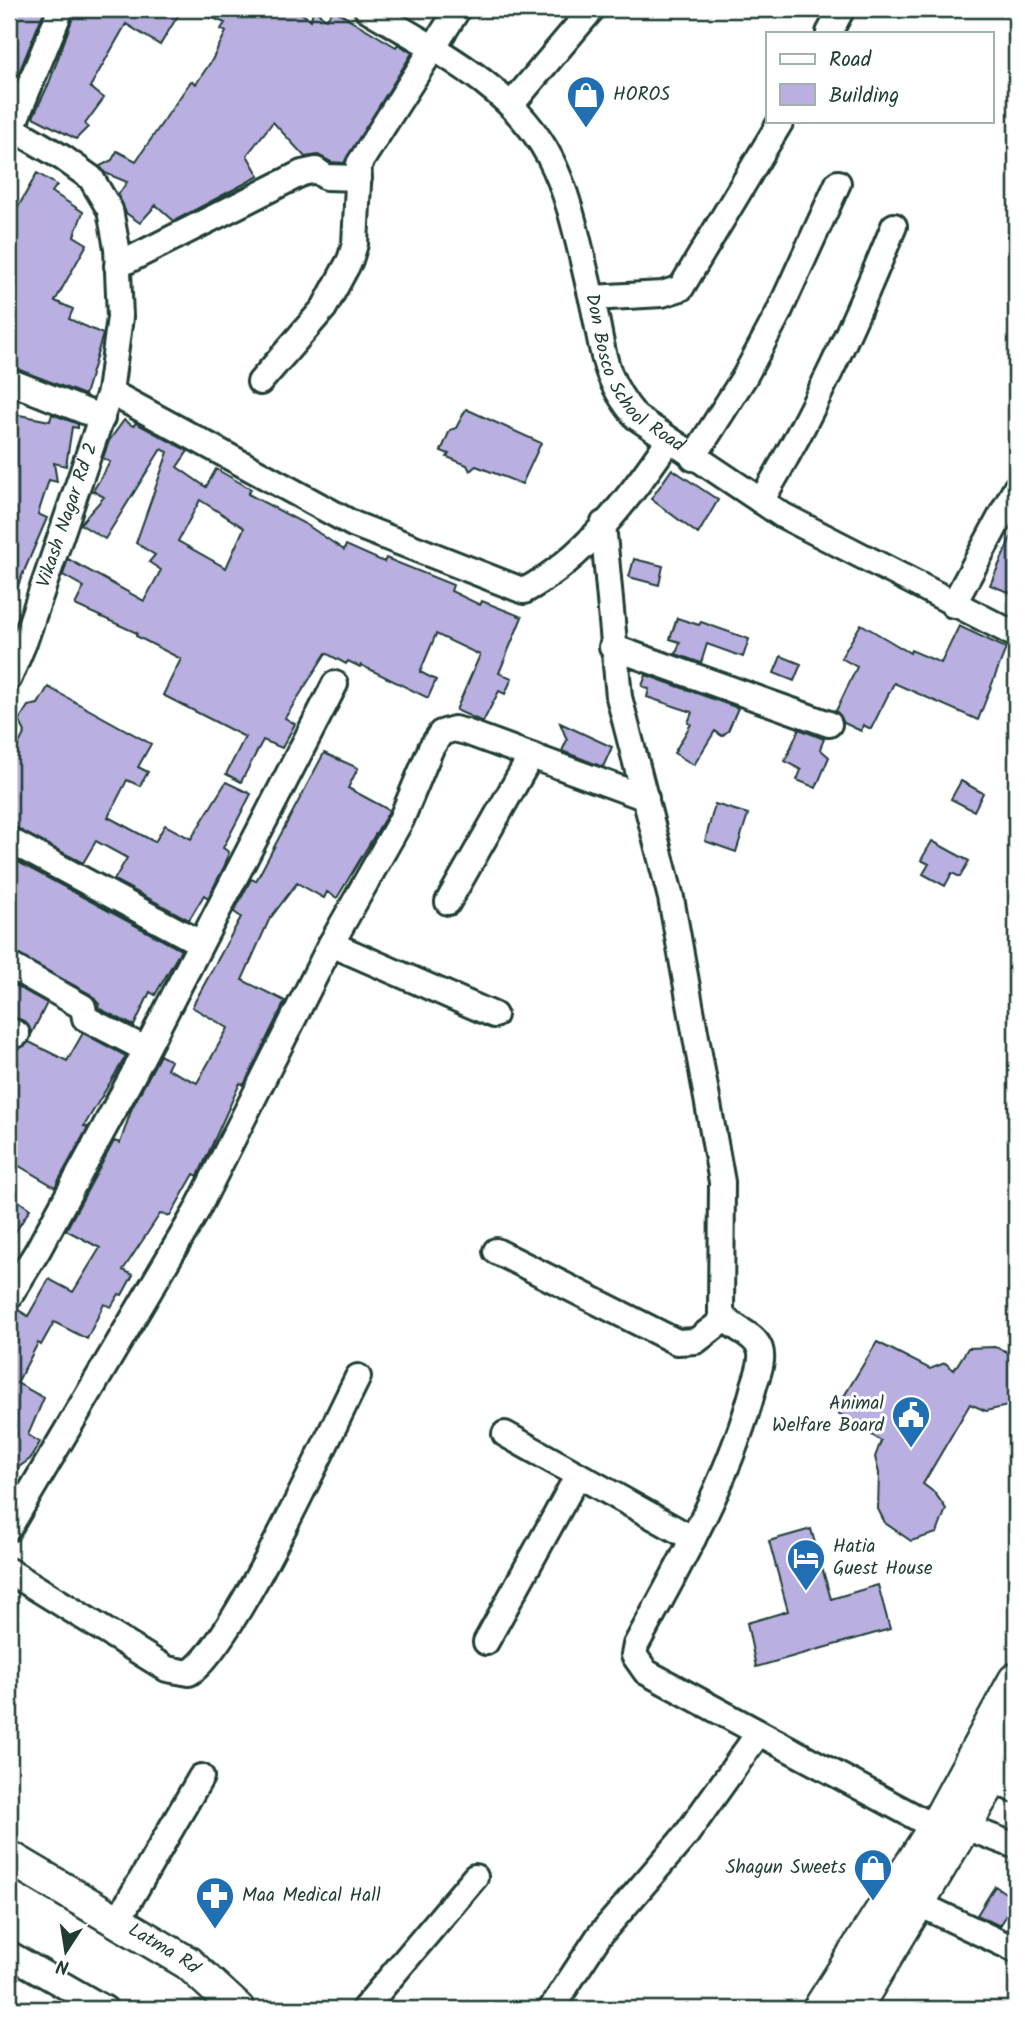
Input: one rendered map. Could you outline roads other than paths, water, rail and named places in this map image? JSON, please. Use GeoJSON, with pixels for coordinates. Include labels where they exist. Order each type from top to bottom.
{"type":"FeatureCollection","features":[{"type":"Feature","properties":{"kind":"main road"},"geometry":{"type":"LineString","coordinates":[[864,2006],[918,1903],[950,1827],[1004,1785],[1016,1681]]}},
{"type":"Feature","properties":{"kind":"main road"},"geometry":{"type":"LineString","coordinates":[[821,2009],[950,1827],[1008,1734]]}},
{"type":"Feature","properties":{"kind":"street"},"geometry":{"type":"LineString","coordinates":[[10,127],[61,9]]}},
{"type":"Feature","properties":{"kind":"street","name":"Don Bosco School Road"},"geometry":{"type":"LineString","coordinates":[[366,9],[435,49],[511,105],[551,158],[592,298],[602,358],[618,395],[636,417],[693,458],[761,501],[953,605],[1016,635]]}},
{"type":"Feature","properties":{"kind":"street"},"geometry":{"type":"LineString","coordinates":[[260,382],[324,308],[350,260],[355,244],[359,164],[435,49],[458,9]]}},
{"type":"Feature","properties":{"kind":"street"},"geometry":{"type":"LineString","coordinates":[[511,105],[592,9]]}},
{"type":"Feature","properties":{"kind":"street"},"geometry":{"type":"LineString","coordinates":[[830,32],[842,9]]}},
{"type":"Feature","properties":{"kind":"street"},"geometry":{"type":"LineString","coordinates":[[592,298],[662,294],[681,288],[780,122]]}},
{"type":"Feature","properties":{"kind":"street","name":"Vikash Nagar Rd 2"},"geometry":{"type":"LineString","coordinates":[[9,678],[110,392],[120,317],[110,210],[91,178],[10,127]]}},
{"type":"Feature","properties":{"kind":"street"},"geometry":{"type":"LineString","coordinates":[[117,266],[302,173],[316,170],[326,177],[359,178]]}},
{"type":"Feature","properties":{"kind":"street"},"geometry":{"type":"LineString","coordinates":[[693,458],[745,376],[778,314],[838,183]]}},
{"type":"Feature","properties":{"kind":"street"},"geometry":{"type":"LineString","coordinates":[[761,501],[798,439],[851,330],[894,226]]}},
{"type":"Feature","properties":{"kind":"street"},"geometry":{"type":"LineString","coordinates":[[9,381],[102,418]]}},
{"type":"Feature","properties":{"kind":"street"},"geometry":{"type":"LineString","coordinates":[[110,392],[353,524],[524,591],[552,576],[632,495],[668,440]]}},
{"type":"Feature","properties":{"kind":"street"},"geometry":{"type":"LineString","coordinates":[[953,605],[1016,488]]}},
{"type":"Feature","properties":{"kind":"street"},"geometry":{"type":"LineString","coordinates":[[603,524],[612,647],[619,697],[646,798],[693,1010],[722,1182],[719,1299],[725,1319],[755,1341],[761,1359],[742,1429],[693,1539],[636,1645],[634,1655],[646,1672],[758,1734],[950,1827],[1016,1846]]}},
{"type":"Feature","properties":{"kind":"street"},"geometry":{"type":"LineString","coordinates":[[612,647],[829,724]]}},
{"type":"Feature","properties":{"kind":"street"},"geometry":{"type":"LineString","coordinates":[[9,1297],[38,1250],[145,1049],[335,684]]}},
{"type":"Feature","properties":{"kind":"street"},"geometry":{"type":"LineString","coordinates":[[9,1528],[196,1212],[331,944],[394,832],[430,748],[442,733],[454,729],[466,732],[646,798]]}},
{"type":"Feature","properties":{"kind":"street"},"geometry":{"type":"LineString","coordinates":[[448,901],[531,756]]}},
{"type":"Feature","properties":{"kind":"street"},"geometry":{"type":"LineString","coordinates":[[9,840],[201,943]]}},
{"type":"Feature","properties":{"kind":"street"},"geometry":{"type":"LineString","coordinates":[[331,944],[494,1015]]}},
{"type":"Feature","properties":{"kind":"street"},"geometry":{"type":"LineString","coordinates":[[9,965],[83,1007],[85,1018],[145,1049]]}},
{"type":"Feature","properties":{"kind":"street"},"geometry":{"type":"LineString","coordinates":[[496,1251],[677,1342],[696,1341],[725,1319]]}},
{"type":"Feature","properties":{"kind":"street"},"geometry":{"type":"LineString","coordinates":[[9,1571],[167,1669],[189,1673],[206,1660],[249,1590],[358,1377]]}},
{"type":"Feature","properties":{"kind":"street"},"geometry":{"type":"LineString","coordinates":[[505,1434],[693,1539]]}},
{"type":"Feature","properties":{"kind":"street"},"geometry":{"type":"LineString","coordinates":[[486,1642],[578,1475]]}},
{"type":"Feature","properties":{"kind":"street"},"geometry":{"type":"LineString","coordinates":[[551,2009],[599,1936],[685,1835],[758,1734]]}},
{"type":"Feature","properties":{"kind":"street"},"geometry":{"type":"LineString","coordinates":[[118,1920],[201,1777]]}},
{"type":"Feature","properties":{"kind":"street","name":"Latma Rd"},"geometry":{"type":"LineString","coordinates":[[9,1857],[188,1963],[238,2009]]}},
{"type":"Feature","properties":{"kind":"street"},"geometry":{"type":"LineString","coordinates":[[364,2009],[475,1877]]}},
{"type":"Feature","properties":{"kind":"street"},"geometry":{"type":"LineString","coordinates":[[918,1903],[1016,1950]]}},
{"type":"Feature","properties":{"kind":"street"},"geometry":{"type":"LineString","coordinates":[[9,1954],[105,2009]]}},
{"type":"Feature","properties":{"kind":"place","name":"HOROS"},"geometry":{"type":"Point","coordinates":[586,129]}},
{"type":"Feature","properties":{"kind":"place","name":"Animal Welfare Board"},"geometry":{"type":"Point","coordinates":[911,1449]}},
{"type":"Feature","properties":{"kind":"place","name":"Hatia Guest House"},"geometry":{"type":"Point","coordinates":[806,1592]}},
{"type":"Feature","properties":{"kind":"place","name":"Shagun Sweets"},"geometry":{"type":"Point","coordinates":[873,1902]}},
{"type":"Feature","properties":{"kind":"place","name":"Maa Medical Hall"},"geometry":{"type":"Point","coordinates":[215,1930]}}]}
